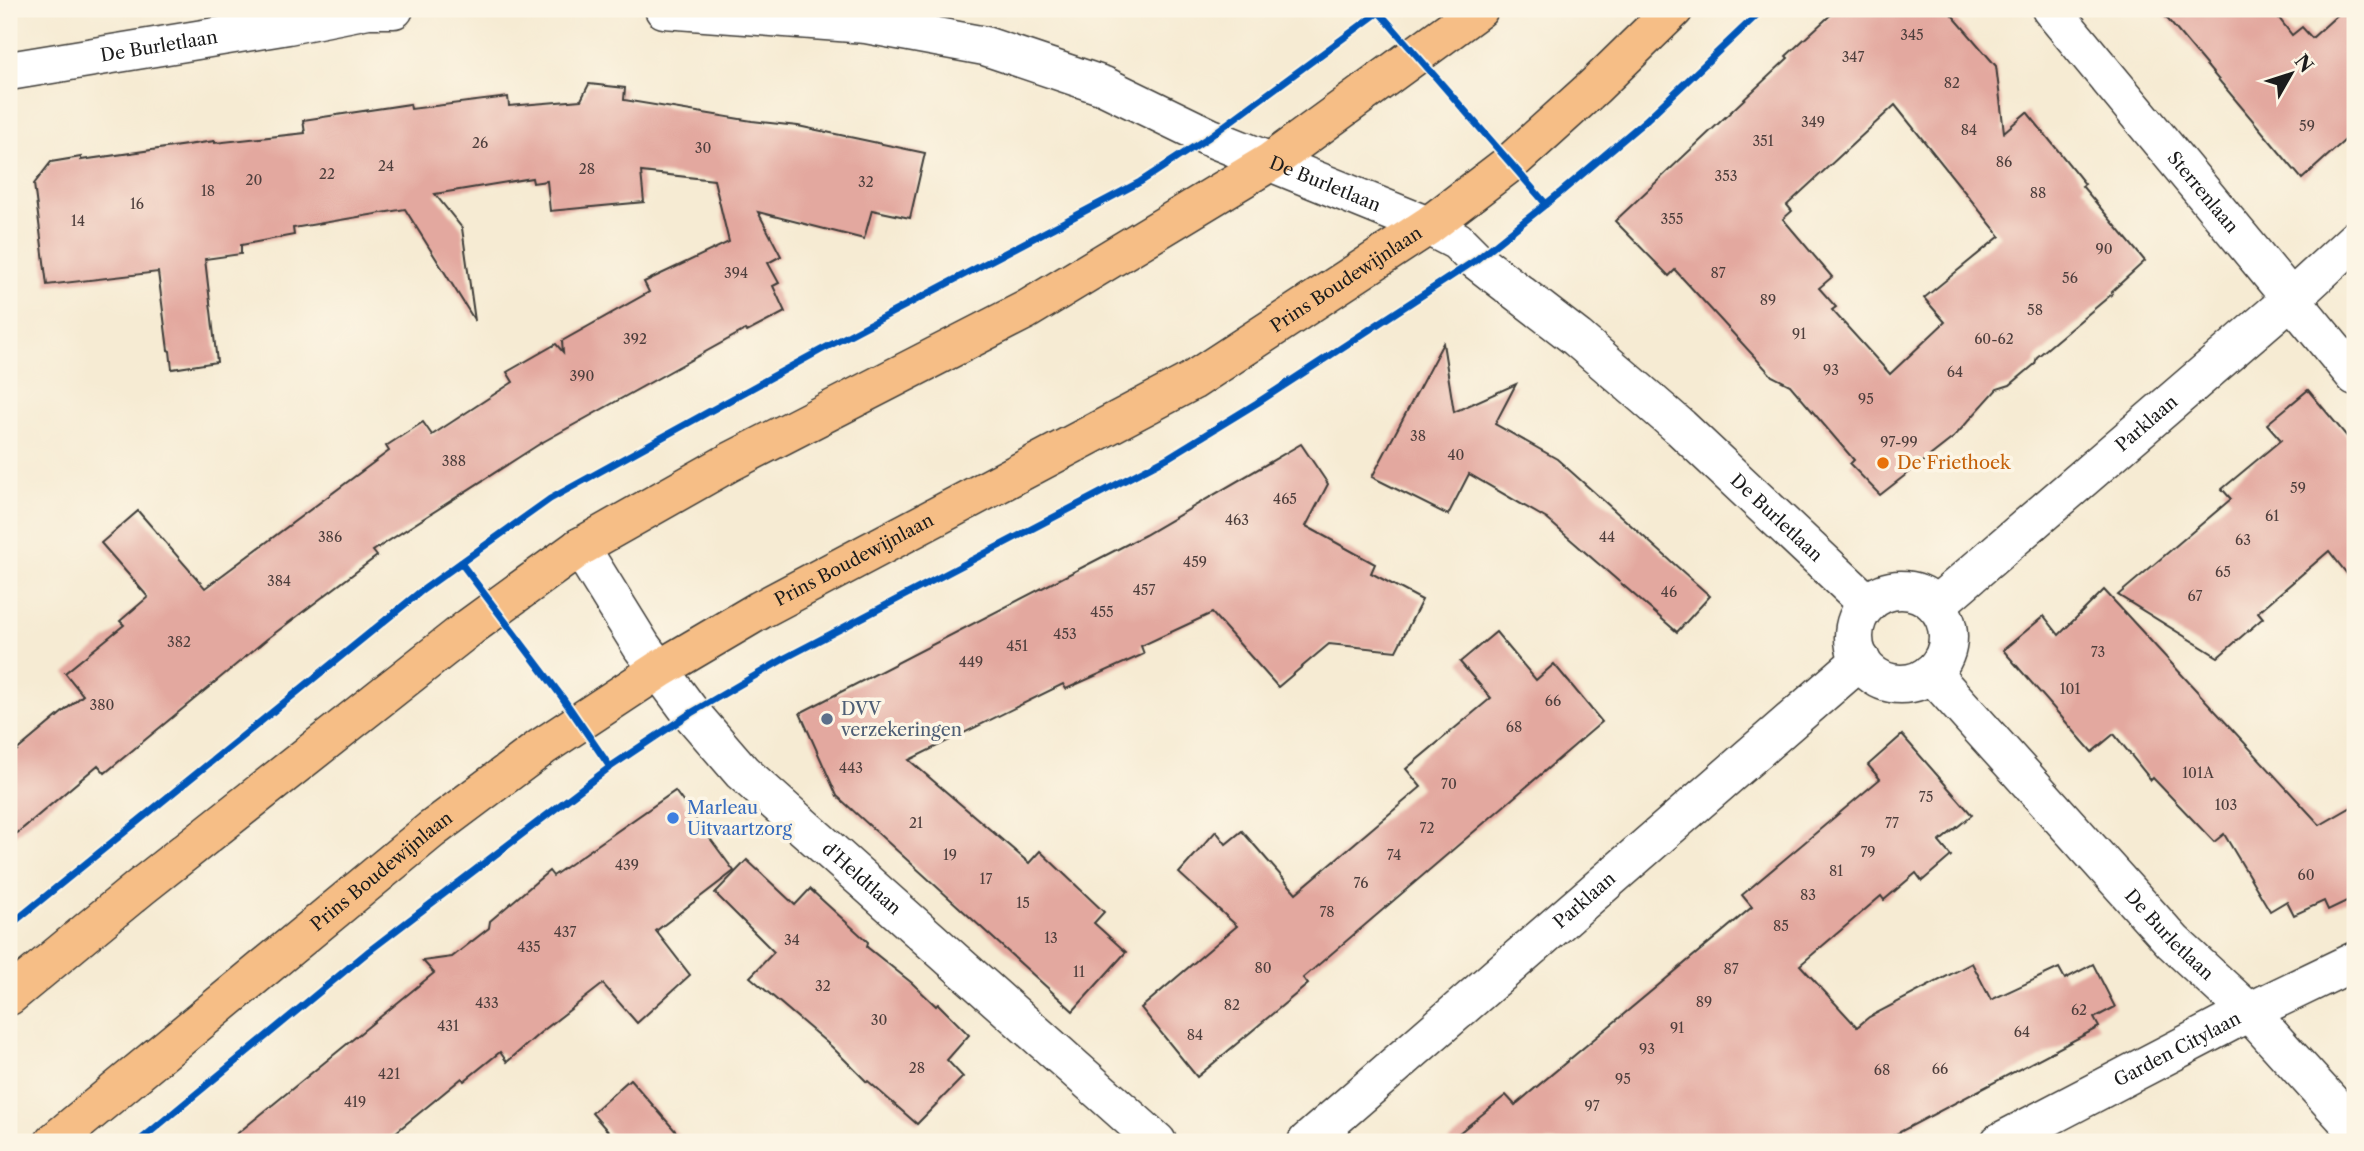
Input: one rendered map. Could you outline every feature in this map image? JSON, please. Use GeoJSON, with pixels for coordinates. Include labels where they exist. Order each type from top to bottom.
{"type":"FeatureCollection","features":[{"type":"Feature","properties":{"kind":"main road"},"geometry":{"type":"LineString","coordinates":[[9,996],[141,887],[470,627],[580,547],[730,462],[1026,310],[1270,162],[1479,9]]}},
{"type":"Feature","properties":{"kind":"main road","name":"Prins Boudewijnlaan"},"geometry":{"type":"LineString","coordinates":[[54,1142],[431,830],[542,747],[660,669],[760,610],[1192,381],[1428,226],[1509,164],[1674,9]]}},
{"type":"Feature","properties":{"kind":"street","name":"De Burletlaan"},"geometry":{"type":"LineString","coordinates":[[9,71],[369,9],[394,9]]}},
{"type":"Feature","properties":{"kind":"street","name":"De Burletlaan"},"geometry":{"type":"LineString","coordinates":[[664,9],[866,24],[985,46],[1104,86],[1209,137],[1428,226],[1457,241],[1476,260],[1588,347],[1680,427],[1868,604]]}},
{"type":"Feature","properties":{"kind":"street","name":"Sterrenlaan"},"geometry":{"type":"LineString","coordinates":[[2051,9],[2355,376]]}},
{"type":"Feature","properties":{"kind":"street","name":"Parklaan"},"geometry":{"type":"LineString","coordinates":[[1936,605],[2291,299],[2355,240]]}},
{"type":"Feature","properties":{"kind":"street","name":"d'Heldtlaan"},"geometry":{"type":"LineString","coordinates":[[580,547],[642,648],[691,713],[742,772],[1157,1142]]}},
{"type":"Feature","properties":{"kind":"street"},"geometry":{"type":"LineString","coordinates":[[1902,590],[1921,594],[1936,605],[1948,626],[1947,651],[1931,673],[1921,681],[1904,685],[1888,684],[1874,676],[1861,660],[1854,633],[1859,617],[1868,604],[1884,593],[1902,590]]}},
{"type":"Feature","properties":{"kind":"street","name":"Parklaan"},"geometry":{"type":"LineString","coordinates":[[1307,1142],[1861,660]]}},
{"type":"Feature","properties":{"kind":"street","name":"De Burletlaan"},"geometry":{"type":"LineString","coordinates":[[1931,673],[2173,942],[2249,1012],[2355,1129]]}},
{"type":"Feature","properties":{"kind":"street","name":"Garden Citylaan"},"geometry":{"type":"LineString","coordinates":[[2000,1142],[2249,1012],[2355,961]]}},
{"type":"Feature","properties":{"kind":"building"},"geometry":{"type":"Polygon","coordinates":[[[1837,9],[1947,9],[1996,66],[2004,132],[2027,112],[2085,184],[2082,186],[2145,261],[2111,292],[2112,294],[2037,357],[2035,364],[2010,385],[1997,389],[1954,437],[1880,495],[1850,464],[1854,460],[1790,385],[1772,376],[1675,270],[1669,276],[1615,221],[1788,58],[1786,56],[1837,9]],[[1895,105],[1787,205],[1792,211],[1783,219],[1832,277],[1819,288],[1836,307],[1832,310],[1890,374],[1945,322],[1924,298],[2000,236],[1895,105]]]}},
{"type":"Feature","properties":{"kind":"building"},"geometry":{"type":"Polygon","coordinates":[[[2159,9],[2272,9],[2292,35],[2302,27],[2312,38],[2344,9],[2355,9],[2355,131],[2302,179],[2159,9]]]}},
{"type":"Feature","properties":{"kind":"building"},"geometry":{"type":"Polygon","coordinates":[[[589,84],[625,88],[624,100],[798,126],[925,153],[910,218],[872,210],[864,239],[758,212],[781,256],[768,263],[779,283],[773,286],[785,312],[747,332],[745,330],[541,443],[373,551],[377,556],[267,639],[105,773],[98,765],[9,840],[9,757],[83,695],[65,673],[124,625],[120,621],[148,597],[101,543],[138,511],[205,588],[389,451],[386,446],[423,422],[432,435],[513,382],[507,372],[556,344],[563,352],[562,341],[649,292],[644,282],[729,242],[714,180],[641,172],[644,202],[550,211],[547,181],[533,183],[532,178],[435,194],[462,228],[475,321],[405,209],[293,228],[294,235],[241,245],[241,254],[205,259],[217,362],[172,369],[158,272],[47,285],[34,184],[51,162],[215,141],[305,133],[303,120],[410,104],[411,109],[508,97],[509,106],[581,100],[589,84]]]}},
{"type":"Feature","properties":{"kind":"building"},"geometry":{"type":"Polygon","coordinates":[[[1443,343],[1454,412],[1516,384],[1495,424],[1557,459],[1710,596],[1677,632],[1547,519],[1469,474],[1448,515],[1372,477],[1443,343]]]}},
{"type":"Feature","properties":{"kind":"building"},"geometry":{"type":"Polygon","coordinates":[[[2308,390],[2355,446],[2355,584],[2329,551],[2258,612],[2263,618],[2218,657],[2118,595],[2231,499],[2222,489],[2281,440],[2267,424],[2308,390]]]}},
{"type":"Feature","properties":{"kind":"building"},"geometry":{"type":"Polygon","coordinates":[[[1301,444],[1328,484],[1306,526],[1375,564],[1371,573],[1422,600],[1396,651],[1329,644],[1278,687],[1212,613],[1141,646],[1144,654],[1066,689],[1063,684],[909,760],[1029,863],[1040,851],[1104,912],[1094,923],[1126,952],[1073,1011],[837,796],[800,713],[1145,535],[1301,444]]]}},
{"type":"Feature","properties":{"kind":"building"},"geometry":{"type":"Polygon","coordinates":[[[2104,590],[2320,825],[2355,805],[2355,897],[2328,910],[2324,901],[2294,915],[2287,901],[2270,911],[2224,834],[2214,842],[2153,778],[2151,780],[2114,734],[2092,752],[2003,650],[2044,616],[2059,635],[2104,590]]]}},
{"type":"Feature","properties":{"kind":"building"},"geometry":{"type":"Polygon","coordinates":[[[1496,632],[1536,680],[1554,664],[1602,722],[1303,978],[1308,984],[1197,1077],[1141,1008],[1237,926],[1179,873],[1216,831],[1226,844],[1242,831],[1296,893],[1421,787],[1406,769],[1491,698],[1460,662],[1496,632]]]}},
{"type":"Feature","properties":{"kind":"building"},"geometry":{"type":"Polygon","coordinates":[[[1902,735],[1972,815],[1939,842],[1951,856],[1922,881],[1916,873],[1884,900],[1881,896],[1800,965],[1857,1027],[1869,1017],[1972,963],[1991,1000],[2059,968],[2065,979],[2093,964],[2115,1007],[2094,1018],[2099,1027],[1881,1142],[1448,1142],[1506,1095],[1515,1105],[1752,907],[1742,895],[1880,779],[1868,765],[1902,735]]]}},
{"type":"Feature","properties":{"kind":"building"},"geometry":{"type":"Polygon","coordinates":[[[675,791],[734,871],[656,931],[690,975],[637,1023],[603,984],[507,1062],[500,1052],[464,1081],[462,1078],[384,1142],[227,1142],[434,973],[423,961],[452,957],[489,928],[490,921],[549,871],[553,876],[675,791]]]}},
{"type":"Feature","properties":{"kind":"building"},"geometry":{"type":"Polygon","coordinates":[[[747,860],[795,905],[810,889],[868,942],[867,947],[936,1006],[938,1004],[969,1035],[947,1060],[963,1077],[917,1124],[750,977],[774,952],[715,893],[747,860]]]}},
{"type":"Feature","properties":{"kind":"building"},"geometry":{"type":"Polygon","coordinates":[[[630,1079],[685,1142],[617,1142],[592,1113],[630,1079]]]}},
{"type":"Feature","properties":{"kind":"cycle path"},"geometry":{"type":"LineString","coordinates":[[9,926],[420,592],[550,499],[821,350],[1140,182],[1209,137],[1383,9]]}},
{"type":"Feature","properties":{"kind":"cycle path"},"geometry":{"type":"LineString","coordinates":[[138,1142],[369,951],[610,767],[691,713],[787,657],[1169,457],[1476,260],[1645,121],[1763,9]]}},
{"type":"Feature","properties":{"kind":"cycle path"},"geometry":{"type":"LineString","coordinates":[[1379,12],[1546,204]]}},
{"type":"Feature","properties":{"kind":"cycle path"},"geometry":{"type":"LineString","coordinates":[[461,563],[562,697],[610,767]]}},
{"type":"Feature","properties":{"kind":"place","name":"De Friethoek"},"geometry":{"type":"Point","coordinates":[1883,463]}},
{"type":"Feature","properties":{"kind":"place","name":"DVV verzekeringen"},"geometry":{"type":"Point","coordinates":[827,719]}},
{"type":"Feature","properties":{"kind":"place","name":"Marleau Uitvaartzorg"},"geometry":{"type":"Point","coordinates":[673,818]}}]}
